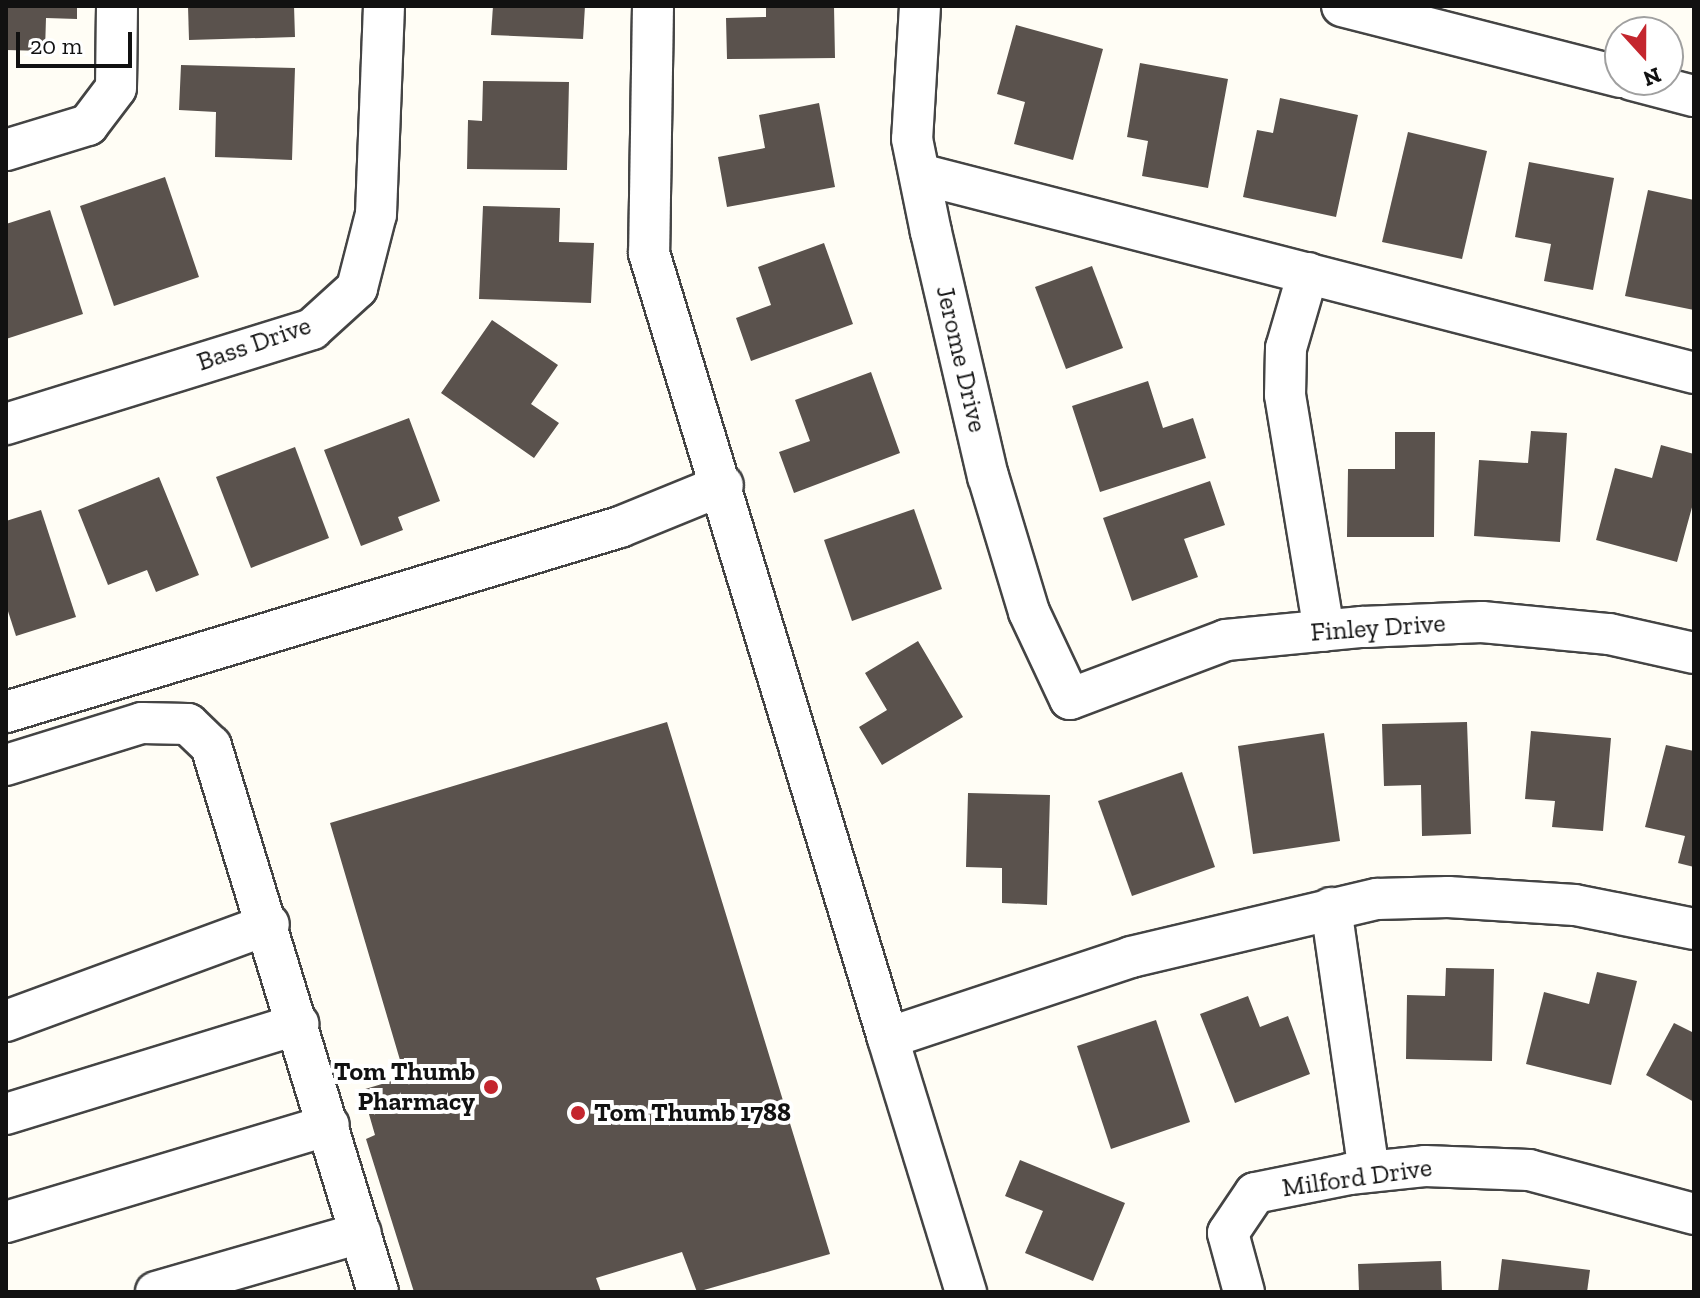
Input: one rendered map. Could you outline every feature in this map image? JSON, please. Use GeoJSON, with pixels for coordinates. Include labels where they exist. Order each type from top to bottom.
{"type":"FeatureCollection","features":[{"type":"Feature","properties":{"kind":"street"},"geometry":{"type":"LineString","coordinates":[[6,150],[88,125],[116,88],[117,6]]}},
{"type":"Feature","properties":{"kind":"street","name":"Bass Drive"},"geometry":{"type":"LineString","coordinates":[[6,424],[312,329],[357,288],[376,214],[384,6]]}},
{"type":"Feature","properties":{"kind":"street"},"geometry":{"type":"LineString","coordinates":[[653,6],[649,253],[723,485],[966,1292]]}},
{"type":"Feature","properties":{"kind":"street","name":"Jerome Drive"},"geometry":{"type":"LineString","coordinates":[[920,6],[912,139],[988,476],[1029,612],[1070,699]]}},
{"type":"Feature","properties":{"kind":"street"},"geometry":{"type":"LineString","coordinates":[[1342,6],[1604,73]]}},
{"type":"Feature","properties":{"kind":"street"},"geometry":{"type":"LineString","coordinates":[[920,174],[1694,373]]}},
{"type":"Feature","properties":{"kind":"street"},"geometry":{"type":"LineString","coordinates":[[1308,273],[1286,348],[1285,395],[1324,631]]}},
{"type":"Feature","properties":{"kind":"street"},"geometry":{"type":"LineString","coordinates":[[6,712],[620,527],[723,485]]}},
{"type":"Feature","properties":{"kind":"street","name":"Finley Drive"},"geometry":{"type":"LineString","coordinates":[[1070,699],[1226,640],[1324,631],[1482,622],[1609,634],[1694,653]]}},
{"type":"Feature","properties":{"kind":"street"},"geometry":{"type":"LineString","coordinates":[[6,765],[142,723],[188,724],[211,746],[224,777],[269,924],[378,1292]]}},
{"type":"Feature","properties":{"kind":"street"},"geometry":{"type":"LineString","coordinates":[[888,1038],[1131,957],[1377,899],[1448,897],[1575,905],[1694,929]]}},
{"type":"Feature","properties":{"kind":"street"},"geometry":{"type":"LineString","coordinates":[[1331,908],[1369,1171]]}},
{"type":"Feature","properties":{"kind":"street"},"geometry":{"type":"LineString","coordinates":[[6,1021],[269,924]]}},
{"type":"Feature","properties":{"kind":"street"},"geometry":{"type":"LineString","coordinates":[[6,1114],[298,1024]]}},
{"type":"Feature","properties":{"kind":"street"},"geometry":{"type":"LineString","coordinates":[[6,1222],[329,1125]]}},
{"type":"Feature","properties":{"kind":"street","name":"Milford Drive"},"geometry":{"type":"LineString","coordinates":[[1244,1292],[1228,1233],[1255,1193],[1369,1171],[1425,1166],[1529,1170],[1694,1214]]}},
{"type":"Feature","properties":{"kind":"street"},"geometry":{"type":"LineString","coordinates":[[156,1292],[361,1233]]}},
{"type":"Feature","properties":{"kind":"building"},"geometry":{"type":"Polygon","coordinates":[[[6,6],[77,6],[77,19],[46,18],[45,51],[6,50],[6,6]]]}},
{"type":"Feature","properties":{"kind":"building"},"geometry":{"type":"Polygon","coordinates":[[[188,6],[294,6],[295,37],[189,40],[188,6]]]}},
{"type":"Feature","properties":{"kind":"building"},"geometry":{"type":"Polygon","coordinates":[[[493,6],[585,6],[583,39],[491,35],[493,6]]]}},
{"type":"Feature","properties":{"kind":"building"},"geometry":{"type":"Polygon","coordinates":[[[766,6],[834,6],[835,58],[727,59],[726,18],[766,17],[766,6]]]}},
{"type":"Feature","properties":{"kind":"building"},"geometry":{"type":"Polygon","coordinates":[[[1016,25],[1103,49],[1073,160],[1014,144],[1025,102],[997,94],[1016,25]]]}},
{"type":"Feature","properties":{"kind":"building"},"geometry":{"type":"Polygon","coordinates":[[[1140,63],[1228,79],[1208,188],[1142,176],[1148,141],[1127,137],[1140,63]]]}},
{"type":"Feature","properties":{"kind":"building"},"geometry":{"type":"Polygon","coordinates":[[[181,65],[295,68],[292,160],[215,157],[216,112],[179,110],[181,65]]]}},
{"type":"Feature","properties":{"kind":"building"},"geometry":{"type":"Polygon","coordinates":[[[483,81],[569,82],[567,170],[467,169],[468,120],[482,121],[483,81]]]}},
{"type":"Feature","properties":{"kind":"building"},"geometry":{"type":"Polygon","coordinates":[[[1280,98],[1358,115],[1336,217],[1243,197],[1257,130],[1273,133],[1280,98]]]}},
{"type":"Feature","properties":{"kind":"building"},"geometry":{"type":"Polygon","coordinates":[[[819,103],[835,187],[727,207],[718,157],[765,148],[759,115],[819,103]]]}},
{"type":"Feature","properties":{"kind":"building"},"geometry":{"type":"Polygon","coordinates":[[[1408,132],[1487,151],[1462,259],[1382,242],[1408,132]]]}},
{"type":"Feature","properties":{"kind":"building"},"geometry":{"type":"Polygon","coordinates":[[[1529,162],[1614,178],[1593,290],[1544,281],[1551,244],[1515,237],[1529,162]]]}},
{"type":"Feature","properties":{"kind":"building"},"geometry":{"type":"Polygon","coordinates":[[[165,177],[199,277],[114,306],[80,206],[165,177]]]}},
{"type":"Feature","properties":{"kind":"building"},"geometry":{"type":"Polygon","coordinates":[[[1648,190],[1694,200],[1694,310],[1625,296],[1648,190]]]}},
{"type":"Feature","properties":{"kind":"building"},"geometry":{"type":"Polygon","coordinates":[[[483,206],[560,208],[559,242],[594,243],[591,303],[479,299],[483,206]]]}},
{"type":"Feature","properties":{"kind":"building"},"geometry":{"type":"Polygon","coordinates":[[[50,210],[83,314],[6,339],[6,224],[50,210]]]}},
{"type":"Feature","properties":{"kind":"building"},"geometry":{"type":"Polygon","coordinates":[[[824,243],[853,324],[751,361],[736,318],[771,305],[758,267],[824,243]]]}},
{"type":"Feature","properties":{"kind":"building"},"geometry":{"type":"Polygon","coordinates":[[[1092,266],[1123,348],[1066,369],[1035,287],[1092,266]]]}},
{"type":"Feature","properties":{"kind":"building"},"geometry":{"type":"Polygon","coordinates":[[[492,320],[558,365],[531,404],[559,423],[534,458],[441,393],[492,320]]]}},
{"type":"Feature","properties":{"kind":"building"},"geometry":{"type":"Polygon","coordinates":[[[871,372],[900,453],[794,493],[779,452],[810,441],[795,400],[871,372]]]}},
{"type":"Feature","properties":{"kind":"building"},"geometry":{"type":"Polygon","coordinates":[[[1148,381],[1163,428],[1193,418],[1206,458],[1100,492],[1072,406],[1148,381]]]}},
{"type":"Feature","properties":{"kind":"building"},"geometry":{"type":"Polygon","coordinates":[[[409,418],[440,501],[398,517],[403,530],[361,546],[324,450],[409,418]]]}},
{"type":"Feature","properties":{"kind":"building"},"geometry":{"type":"Polygon","coordinates":[[[1531,431],[1567,433],[1560,542],[1474,536],[1479,460],[1528,463],[1531,431]]]}},
{"type":"Feature","properties":{"kind":"building"},"geometry":{"type":"Polygon","coordinates":[[[1395,432],[1435,432],[1434,537],[1347,537],[1348,469],[1395,469],[1395,432]]]}},
{"type":"Feature","properties":{"kind":"building"},"geometry":{"type":"Polygon","coordinates":[[[1661,445],[1694,454],[1694,500],[1677,562],[1596,540],[1615,468],[1652,478],[1661,445]]]}},
{"type":"Feature","properties":{"kind":"building"},"geometry":{"type":"Polygon","coordinates":[[[295,447],[329,538],[251,568],[216,477],[295,447]]]}},
{"type":"Feature","properties":{"kind":"building"},"geometry":{"type":"Polygon","coordinates":[[[159,477],[199,575],[156,592],[147,570],[108,585],[78,510],[159,477]]]}},
{"type":"Feature","properties":{"kind":"building"},"geometry":{"type":"Polygon","coordinates":[[[1210,481],[1225,525],[1184,539],[1198,577],[1132,601],[1103,518],[1210,481]]]}},
{"type":"Feature","properties":{"kind":"building"},"geometry":{"type":"Polygon","coordinates":[[[914,509],[942,589],[852,621],[824,540],[914,509]]]}},
{"type":"Feature","properties":{"kind":"building"},"geometry":{"type":"Polygon","coordinates":[[[41,510],[76,617],[16,636],[6,605],[6,521],[41,510]]]}},
{"type":"Feature","properties":{"kind":"building"},"geometry":{"type":"Polygon","coordinates":[[[918,641],[963,717],[882,765],[859,727],[887,710],[865,673],[918,641]]]}},
{"type":"Feature","properties":{"kind":"building"},"geometry":{"type":"Polygon","coordinates":[[[667,722],[830,1254],[697,1292],[682,1252],[596,1278],[601,1292],[414,1292],[366,1139],[375,1135],[362,1090],[405,1077],[330,823],[667,722]]]}},
{"type":"Feature","properties":{"kind":"building"},"geometry":{"type":"Polygon","coordinates":[[[1467,722],[1471,834],[1422,836],[1421,785],[1384,786],[1382,724],[1467,722]]]}},
{"type":"Feature","properties":{"kind":"building"},"geometry":{"type":"Polygon","coordinates":[[[1531,731],[1611,738],[1603,831],[1552,827],[1555,801],[1525,799],[1531,731]]]}},
{"type":"Feature","properties":{"kind":"building"},"geometry":{"type":"Polygon","coordinates":[[[1324,733],[1340,841],[1253,854],[1238,746],[1324,733]]]}},
{"type":"Feature","properties":{"kind":"building"},"geometry":{"type":"Polygon","coordinates":[[[1666,745],[1694,751],[1694,867],[1678,863],[1685,836],[1645,827],[1666,745]]]}},
{"type":"Feature","properties":{"kind":"building"},"geometry":{"type":"Polygon","coordinates":[[[1182,772],[1215,867],[1132,896],[1098,801],[1182,772]]]}},
{"type":"Feature","properties":{"kind":"building"},"geometry":{"type":"Polygon","coordinates":[[[968,793],[1050,795],[1047,905],[1002,903],[1002,868],[966,867],[968,793]]]}},
{"type":"Feature","properties":{"kind":"building"},"geometry":{"type":"Polygon","coordinates":[[[1446,968],[1494,969],[1492,1061],[1406,1059],[1407,995],[1445,996],[1446,968]]]}},
{"type":"Feature","properties":{"kind":"building"},"geometry":{"type":"Polygon","coordinates":[[[1597,972],[1637,981],[1611,1085],[1526,1064],[1544,992],[1589,1004],[1597,972]]]}},
{"type":"Feature","properties":{"kind":"building"},"geometry":{"type":"Polygon","coordinates":[[[1248,996],[1260,1027],[1288,1016],[1310,1074],[1235,1103],[1200,1014],[1248,996]]]}},
{"type":"Feature","properties":{"kind":"building"},"geometry":{"type":"Polygon","coordinates":[[[1156,1020],[1190,1122],[1111,1149],[1077,1046],[1156,1020]]]}},
{"type":"Feature","properties":{"kind":"building"},"geometry":{"type":"Polygon","coordinates":[[[1674,1023],[1694,1033],[1694,1102],[1646,1075],[1674,1023]]]}},
{"type":"Feature","properties":{"kind":"building"},"geometry":{"type":"Polygon","coordinates":[[[1020,1160],[1125,1203],[1093,1281],[1025,1253],[1043,1211],[1005,1196],[1020,1160]]]}},
{"type":"Feature","properties":{"kind":"building"},"geometry":{"type":"Polygon","coordinates":[[[1502,1259],[1590,1270],[1587,1292],[1498,1292],[1502,1259]]]}},
{"type":"Feature","properties":{"kind":"building"},"geometry":{"type":"Polygon","coordinates":[[[1441,1261],[1442,1292],[1359,1292],[1358,1264],[1441,1261]]]}},
{"type":"Feature","properties":{"kind":"place","name":"Tom Thumb Pharmacy"},"geometry":{"type":"Point","coordinates":[491,1087]}},
{"type":"Feature","properties":{"kind":"place","name":"Tom Thumb 1788"},"geometry":{"type":"Point","coordinates":[578,1113]}}]}
